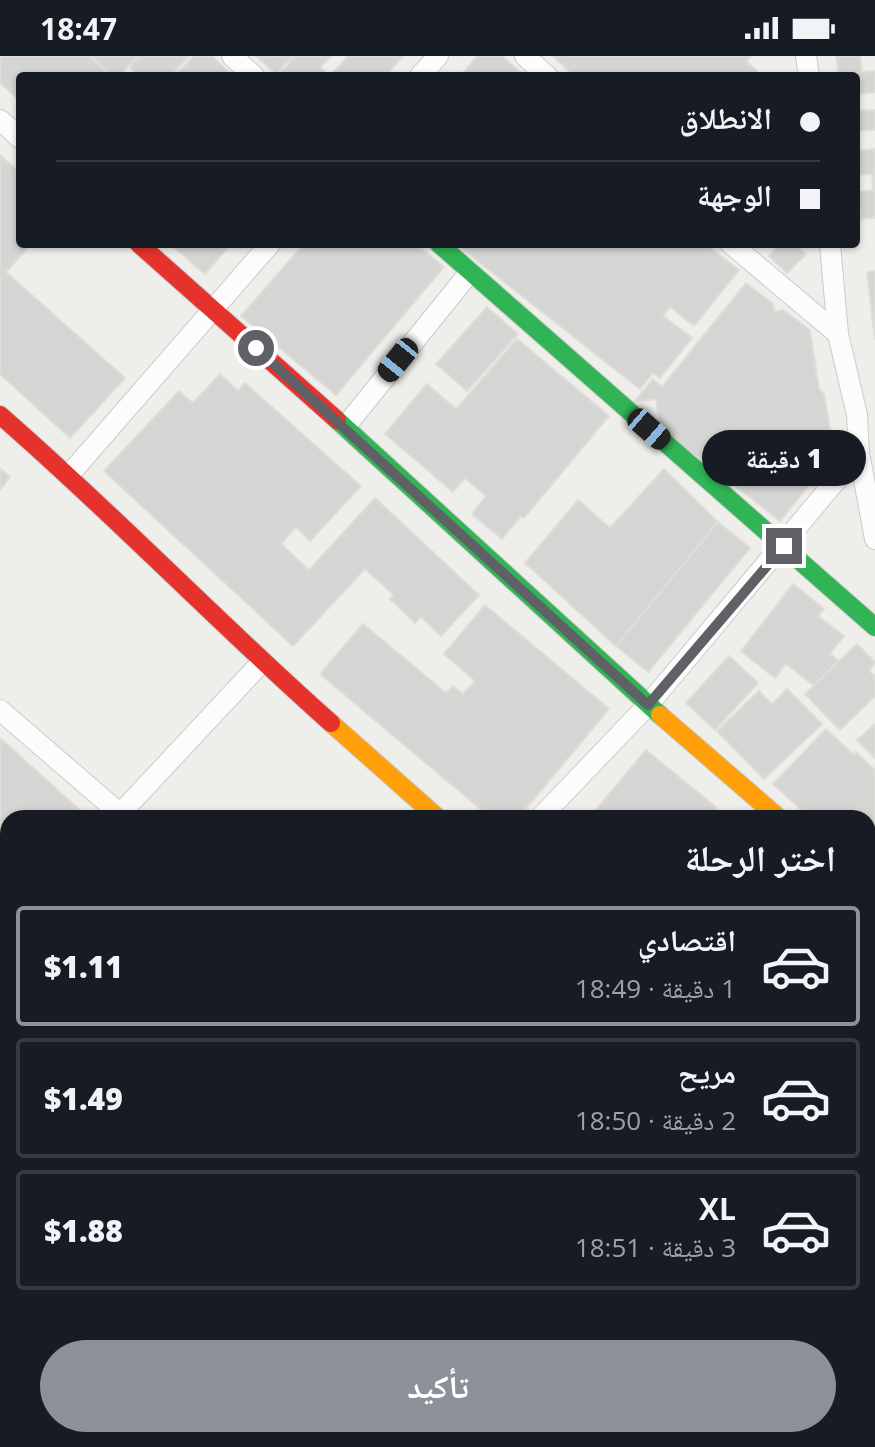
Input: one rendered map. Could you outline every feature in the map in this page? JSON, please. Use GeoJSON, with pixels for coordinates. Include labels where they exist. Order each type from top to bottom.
{"type":"FeatureCollection","features":[{"type":"Feature","properties":{"kind":"street"},"geometry":{"type":"LineString","coordinates":[[232,56],[250,72]]}},
{"type":"Feature","properties":{"kind":"street"},"geometry":{"type":"LineString","coordinates":[[424,72],[438,56]]}},
{"type":"Feature","properties":{"kind":"street"},"geometry":{"type":"LineString","coordinates":[[525,56],[543,72]]}},
{"type":"Feature","properties":{"kind":"street"},"geometry":{"type":"LineString","coordinates":[[0,120],[16,134]]}},
{"type":"Feature","properties":{"kind":"street"},"geometry":{"type":"LineString","coordinates":[[143,248],[345,427],[648,705],[770,810]]}},
{"type":"Feature","properties":{"kind":"street"},"geometry":{"type":"LineString","coordinates":[[69,475],[266,248]]}},
{"type":"Feature","properties":{"kind":"street"},"geometry":{"type":"LineString","coordinates":[[443,248],[875,627]]}},
{"type":"Feature","properties":{"kind":"street"},"geometry":{"type":"LineString","coordinates":[[739,248],[838,334]]}},
{"type":"Feature","properties":{"kind":"street"},"geometry":{"type":"LineString","coordinates":[[830,248],[838,334],[866,414],[859,453],[875,539]]}},
{"type":"Feature","properties":{"kind":"street"},"geometry":{"type":"LineString","coordinates":[[345,427],[470,272]]}},
{"type":"Feature","properties":{"kind":"street"},"geometry":{"type":"LineString","coordinates":[[0,415],[69,475],[262,662],[429,810]]}},
{"type":"Feature","properties":{"kind":"street"},"geometry":{"type":"LineString","coordinates":[[548,810],[648,705],[859,453]]}},
{"type":"Feature","properties":{"kind":"street"},"geometry":{"type":"LineString","coordinates":[[128,810],[262,662]]}},
{"type":"Feature","properties":{"kind":"street"},"geometry":{"type":"LineString","coordinates":[[0,710],[116,810]]}},
{"type":"Feature","properties":{"kind":"building"},"geometry":{"type":"Polygon","coordinates":[[[0,56],[89,56],[106,71],[16,72],[16,97],[0,83],[0,56]]]}},
{"type":"Feature","properties":{"kind":"building"},"geometry":{"type":"Polygon","coordinates":[[[92,56],[138,56],[123,72],[109,72],[92,56]]]}},
{"type":"Feature","properties":{"kind":"building"},"geometry":{"type":"Polygon","coordinates":[[[140,56],[189,56],[174,72],[135,72],[129,67],[140,56]]]}},
{"type":"Feature","properties":{"kind":"building"},"geometry":{"type":"Polygon","coordinates":[[[194,56],[212,56],[229,72],[178,72],[194,56]]]}},
{"type":"Feature","properties":{"kind":"building"},"geometry":{"type":"Polygon","coordinates":[[[256,56],[293,56],[278,72],[274,72],[256,56]]]}},
{"type":"Feature","properties":{"kind":"building"},"geometry":{"type":"Polygon","coordinates":[[[296,56],[331,56],[320,67],[325,72],[281,72],[296,56]]]}},
{"type":"Feature","properties":{"kind":"building"},"geometry":{"type":"Polygon","coordinates":[[[348,56],[403,56],[389,72],[334,72],[348,56]]]}},
{"type":"Feature","properties":{"kind":"building"},"geometry":{"type":"Polygon","coordinates":[[[477,56],[502,56],[520,72],[464,72],[477,56]]]}},
{"type":"Feature","properties":{"kind":"building"},"geometry":{"type":"Polygon","coordinates":[[[553,56],[751,56],[746,61],[757,71],[756,72],[570,72],[553,56]]]}},
{"type":"Feature","properties":{"kind":"building"},"geometry":{"type":"Polygon","coordinates":[[[836,56],[860,56],[862,72],[875,71],[875,92],[860,94],[860,72],[838,72],[836,56]]]}},
{"type":"Feature","properties":{"kind":"building"},"geometry":{"type":"Polygon","coordinates":[[[875,110],[875,130],[860,131],[860,111],[875,110]]]}},
{"type":"Feature","properties":{"kind":"building"},"geometry":{"type":"Polygon","coordinates":[[[875,149],[875,218],[861,219],[860,192],[873,190],[872,174],[860,175],[860,151],[875,149]]]}},
{"type":"Feature","properties":{"kind":"building"},"geometry":{"type":"Polygon","coordinates":[[[0,155],[16,169],[16,248],[27,248],[6,272],[125,378],[70,438],[0,374],[0,155]]]}},
{"type":"Feature","properties":{"kind":"building"},"geometry":{"type":"Polygon","coordinates":[[[175,248],[228,248],[205,274],[175,248]]]}},
{"type":"Feature","properties":{"kind":"building"},"geometry":{"type":"Polygon","coordinates":[[[300,248],[421,248],[444,267],[336,395],[241,316],[300,248]]]}},
{"type":"Feature","properties":{"kind":"building"},"geometry":{"type":"Polygon","coordinates":[[[461,248],[710,248],[739,270],[694,326],[670,307],[663,316],[692,338],[660,378],[653,373],[640,389],[461,248]]]}},
{"type":"Feature","properties":{"kind":"building"},"geometry":{"type":"Polygon","coordinates":[[[776,248],[799,248],[806,254],[787,273],[769,256],[776,248]]]}},
{"type":"Feature","properties":{"kind":"building"},"geometry":{"type":"Polygon","coordinates":[[[875,271],[875,340],[867,272],[875,271]]]}},
{"type":"Feature","properties":{"kind":"building"},"geometry":{"type":"Polygon","coordinates":[[[746,283],[773,304],[774,312],[783,310],[810,330],[834,454],[780,521],[701,459],[661,436],[656,399],[634,402],[653,379],[662,387],[746,283]]]}},
{"type":"Feature","properties":{"kind":"building"},"geometry":{"type":"Polygon","coordinates":[[[487,307],[518,334],[467,391],[436,364],[487,307]]]}},
{"type":"Feature","properties":{"kind":"building"},"geometry":{"type":"Polygon","coordinates":[[[517,339],[609,416],[524,518],[521,516],[502,539],[472,514],[486,496],[465,478],[453,492],[385,434],[427,384],[456,409],[517,339]]]}},
{"type":"Feature","properties":{"kind":"building"},"geometry":{"type":"Polygon","coordinates":[[[220,374],[238,391],[245,383],[361,486],[310,541],[296,527],[281,544],[309,570],[375,498],[479,595],[441,636],[421,617],[415,623],[390,599],[394,595],[365,569],[293,646],[104,471],[179,391],[193,403],[220,374]]]}},
{"type":"Feature","properties":{"kind":"building"},"geometry":{"type":"Polygon","coordinates":[[[0,468],[10,477],[0,490],[0,468]]]}},
{"type":"Feature","properties":{"kind":"building"},"geometry":{"type":"Polygon","coordinates":[[[664,469],[718,522],[616,646],[525,563],[578,500],[610,528],[664,469]]]}},
{"type":"Feature","properties":{"kind":"building"},"geometry":{"type":"Polygon","coordinates":[[[718,522],[750,548],[648,672],[616,646],[718,522]]]}},
{"type":"Feature","properties":{"kind":"building"},"geometry":{"type":"Polygon","coordinates":[[[793,584],[824,609],[818,616],[844,636],[830,654],[838,660],[816,687],[786,664],[775,678],[741,651],[793,584]]]}},
{"type":"Feature","properties":{"kind":"building"},"geometry":{"type":"Polygon","coordinates":[[[485,605],[609,709],[525,810],[482,810],[320,674],[363,624],[446,693],[453,686],[463,694],[475,681],[444,654],[485,605]]]}},
{"type":"Feature","properties":{"kind":"building"},"geometry":{"type":"Polygon","coordinates":[[[857,644],[875,662],[869,671],[875,676],[875,696],[840,730],[805,694],[857,644]]]}},
{"type":"Feature","properties":{"kind":"building"},"geometry":{"type":"Polygon","coordinates":[[[729,656],[758,683],[715,730],[686,703],[729,656]]]}},
{"type":"Feature","properties":{"kind":"building"},"geometry":{"type":"Polygon","coordinates":[[[787,689],[822,724],[764,779],[717,731],[759,691],[772,704],[787,689]]]}},
{"type":"Feature","properties":{"kind":"building"},"geometry":{"type":"Polygon","coordinates":[[[875,724],[875,758],[857,740],[875,724]]]}},
{"type":"Feature","properties":{"kind":"building"},"geometry":{"type":"Polygon","coordinates":[[[826,729],[875,770],[875,810],[801,810],[773,784],[826,729]]]}},
{"type":"Feature","properties":{"kind":"building"},"geometry":{"type":"Polygon","coordinates":[[[0,738],[80,810],[0,810],[0,738]]]}},
{"type":"Feature","properties":{"kind":"building"},"geometry":{"type":"Polygon","coordinates":[[[646,750],[717,808],[715,810],[596,810],[646,750]]]}},
{"type":"Feature","properties":{"kind":"traffic: fast"},"geometry":{"type":"LineString","coordinates":[[444,248],[875,627]]}},
{"type":"Feature","properties":{"kind":"traffic: fast"},"geometry":{"type":"LineString","coordinates":[[337,420],[660,715]]}},
{"type":"Feature","properties":{"kind":"traffic: slow"},"geometry":{"type":"LineString","coordinates":[[660,715],[770,810]]}},
{"type":"Feature","properties":{"kind":"traffic: slow"},"geometry":{"type":"LineString","coordinates":[[331,723],[429,810]]}},
{"type":"Feature","properties":{"kind":"traffic: jam"},"geometry":{"type":"LineString","coordinates":[[144,248],[337,420]]}},
{"type":"Feature","properties":{"kind":"traffic: jam"},"geometry":{"type":"LineString","coordinates":[[0,415],[331,723]]}},
{"type":"Feature","properties":{"kind":"route"},"geometry":{"type":"LineString","coordinates":[[256,348],[648,705],[784,546]]}}]}
